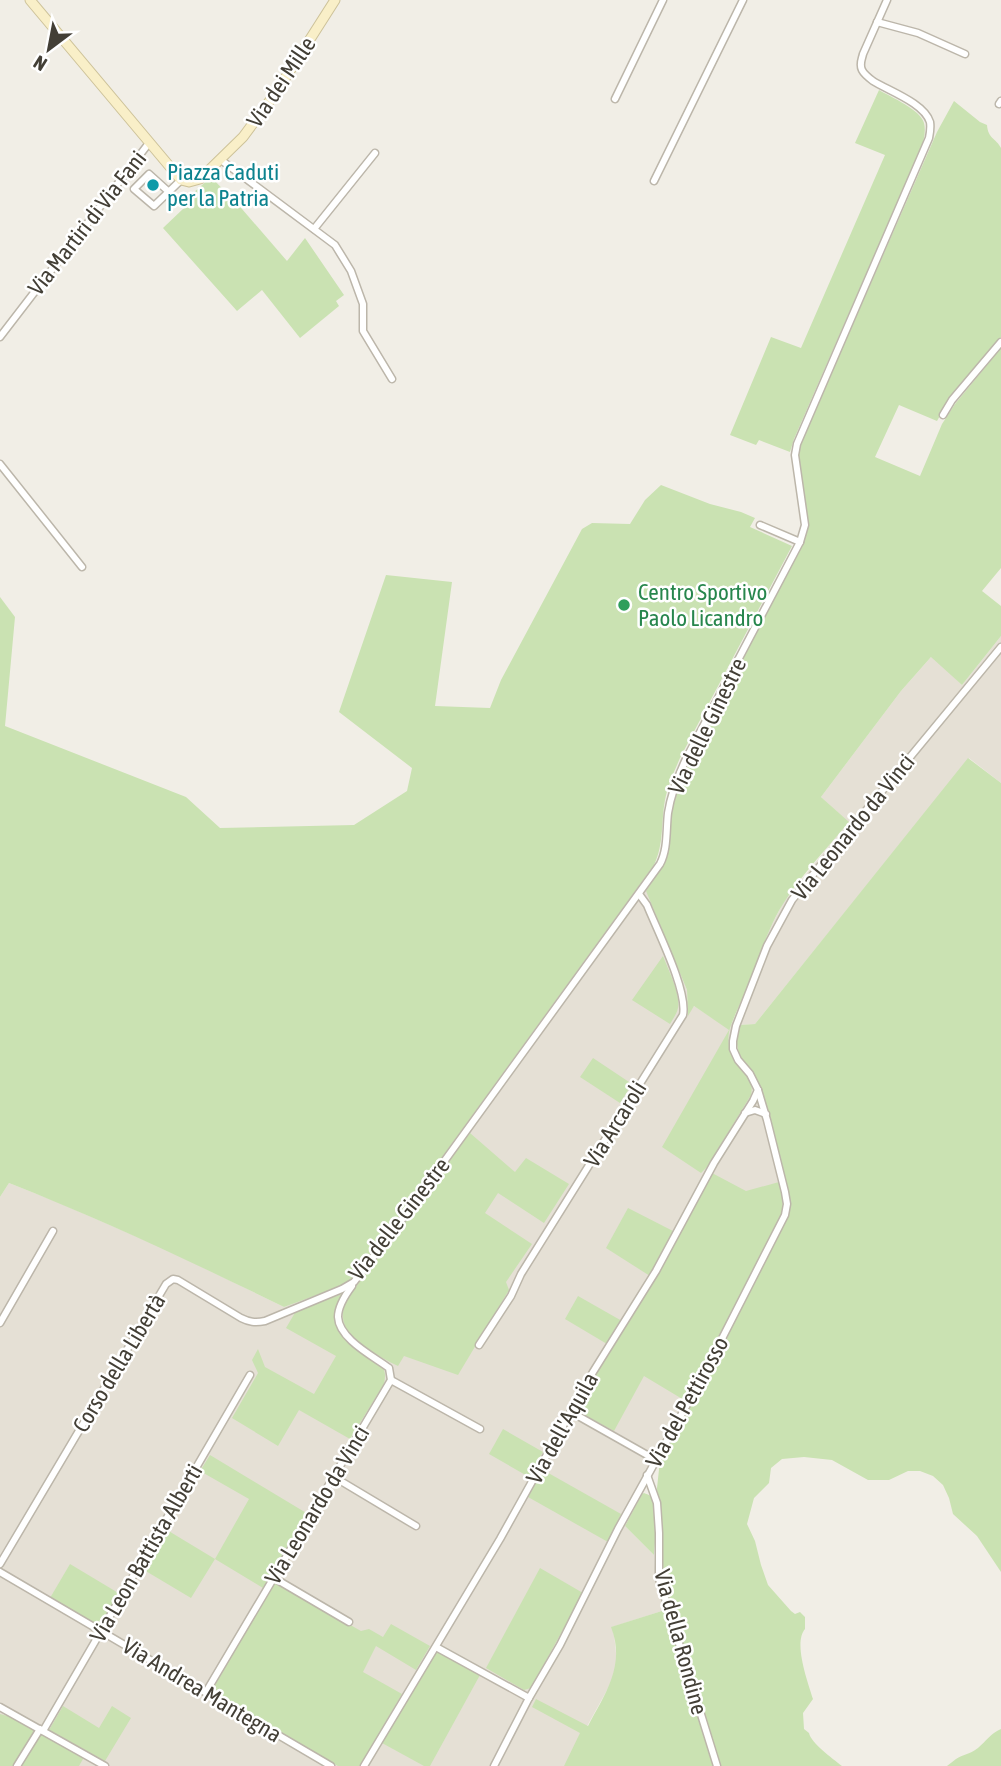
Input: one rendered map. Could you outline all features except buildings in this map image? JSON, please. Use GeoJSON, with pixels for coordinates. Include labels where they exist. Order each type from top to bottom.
{"type":"FeatureCollection","features":[{"type":"Feature","properties":{"kind":"main road"},"geometry":{"type":"LineString","coordinates":[[30,0],[149,143],[185,181]]}},
{"type":"Feature","properties":{"kind":"main road","name":"Via dei Mille"},"geometry":{"type":"LineString","coordinates":[[185,181],[200,179],[243,137],[262,113],[335,0]]}},
{"type":"Feature","properties":{"kind":"street"},"geometry":{"type":"LineString","coordinates":[[615,99],[663,0]]}},
{"type":"Feature","properties":{"kind":"street"},"geometry":{"type":"LineString","coordinates":[[654,181],[743,0]]}},
{"type":"Feature","properties":{"kind":"street","name":"Via delle Ginestre"},"geometry":{"type":"LineString","coordinates":[[291,1310],[354,1282],[664,857],[671,796],[686,759],[800,542],[805,525],[795,455],[797,444],[929,138],[930,122],[921,109],[867,77],[862,70],[860,63],[863,54],[887,0]]}},
{"type":"Feature","properties":{"kind":"street"},"geometry":{"type":"LineString","coordinates":[[877,22],[918,33],[965,54]]}},
{"type":"Feature","properties":{"kind":"street","name":"Via Martiri di Via Fani"},"geometry":{"type":"LineString","coordinates":[[0,337],[149,143]]}},
{"type":"Feature","properties":{"kind":"street"},"geometry":{"type":"LineString","coordinates":[[314,229],[375,153]]}},
{"type":"Feature","properties":{"kind":"street"},"geometry":{"type":"LineString","coordinates":[[221,160],[335,245],[351,271],[363,304],[363,331],[392,379]]}},
{"type":"Feature","properties":{"kind":"street"},"geometry":{"type":"LineString","coordinates":[[169,192],[149,174],[134,189],[154,206],[185,181]]}},
{"type":"Feature","properties":{"kind":"street"},"geometry":{"type":"LineString","coordinates":[[943,415],[952,400],[1001,342]]}},
{"type":"Feature","properties":{"kind":"street"},"geometry":{"type":"LineString","coordinates":[[0,464],[82,567]]}},
{"type":"Feature","properties":{"kind":"street"},"geometry":{"type":"LineString","coordinates":[[760,525],[800,542]]}},
{"type":"Feature","properties":{"kind":"street","name":"Via Leonardo da Vinci"},"geometry":{"type":"LineString","coordinates":[[736,1026],[767,946],[792,900],[1001,647]]}},
{"type":"Feature","properties":{"kind":"street","name":"Via Arcaroli"},"geometry":{"type":"LineString","coordinates":[[479,1345],[683,1015],[682,992],[647,905],[639,894]]}},
{"type":"Feature","properties":{"kind":"street","name":"Via del Pettirosso"},"geometry":{"type":"LineString","coordinates":[[494,1766],[529,1698],[561,1645],[618,1529],[705,1372],[785,1215],[785,1192],[766,1114],[750,1074],[733,1049],[736,1026]]}},
{"type":"Feature","properties":{"kind":"street","name":"Via dell'Aquila"},"geometry":{"type":"LineString","coordinates":[[364,1766],[500,1539],[593,1372],[656,1271],[758,1090]]}},
{"type":"Feature","properties":{"kind":"street"},"geometry":{"type":"LineString","coordinates":[[745,1113],[755,1110],[766,1114]]}},
{"type":"Feature","properties":{"kind":"street"},"geometry":{"type":"LineString","coordinates":[[0,1323],[54,1231]]}},
{"type":"Feature","properties":{"kind":"street","name":"Corso della Libertà"},"geometry":{"type":"LineString","coordinates":[[0,1564],[166,1284],[173,1279],[178,1280],[249,1322],[265,1321],[291,1310]]}},
{"type":"Feature","properties":{"kind":"street"},"geometry":{"type":"LineString","coordinates":[[354,1282],[341,1304],[338,1316],[343,1331],[357,1345],[389,1368],[391,1380],[480,1429]]}},
{"type":"Feature","properties":{"kind":"street","name":"Via Leon Battista Alberti"},"geometry":{"type":"LineString","coordinates":[[17,1766],[101,1630],[250,1375]]}},
{"type":"Feature","properties":{"kind":"street","name":"Via Leonardo da Vinci"},"geometry":{"type":"LineString","coordinates":[[206,1692],[391,1380]]}},
{"type":"Feature","properties":{"kind":"street"},"geometry":{"type":"LineString","coordinates":[[571,1412],[656,1460]]}},
{"type":"Feature","properties":{"kind":"street","name":"Via della Rondine"},"geometry":{"type":"LineString","coordinates":[[647,1475],[657,1503],[659,1578],[717,1766]]}},
{"type":"Feature","properties":{"kind":"street"},"geometry":{"type":"LineString","coordinates":[[334,1477],[416,1526]]}},
{"type":"Feature","properties":{"kind":"street","name":"Via Andrea Mantegna"},"geometry":{"type":"LineString","coordinates":[[0,1572],[331,1766]]}},
{"type":"Feature","properties":{"kind":"street"},"geometry":{"type":"LineString","coordinates":[[274,1578],[349,1622]]}},
{"type":"Feature","properties":{"kind":"street"},"geometry":{"type":"LineString","coordinates":[[436,1647],[529,1698]]}},
{"type":"Feature","properties":{"kind":"street"},"geometry":{"type":"LineString","coordinates":[[0,1707],[105,1766]]}},
{"type":"Feature","properties":{"kind":"street"},"geometry":{"type":"LineString","coordinates":[[83,1766],[88,1756]]}},
{"type":"Feature","properties":{"kind":"shaded area"},"geometry":{"type":"Polygon","coordinates":[[[1001,636],[1001,783],[969,758],[755,1024],[739,1025],[736,1045],[755,1075],[762,1093],[785,1180],[789,1209],[625,1526],[654,1555],[656,1581],[665,1610],[612,1627],[617,1663],[612,1681],[565,1766],[0,1766],[0,1197],[9,1183],[165,1249],[284,1307],[355,1277],[642,880],[649,887],[647,891],[687,990],[688,1014],[694,1006],[729,1029],[769,930],[783,903],[848,822],[821,797],[901,691],[932,656],[962,685],[1001,636]]]}},
{"type":"Feature","properties":{"kind":"green space"},"geometry":{"type":"Polygon","coordinates":[[[879,90],[905,104],[922,118],[925,129],[922,146],[790,452],[759,440],[756,445],[730,435],[771,337],[801,348],[885,155],[855,143],[879,90]]]}},
{"type":"Feature","properties":{"kind":"green space"},"geometry":{"type":"Polygon","coordinates":[[[954,101],[987,125],[989,133],[1001,148],[1001,337],[950,398],[937,421],[899,405],[875,457],[920,476],[942,424],[1001,348],[1001,568],[982,591],[1001,606],[1001,636],[962,685],[931,657],[901,691],[821,797],[849,822],[794,888],[769,930],[729,1032],[731,1052],[749,1079],[752,1086],[751,1095],[701,1173],[662,1147],[729,1030],[694,1006],[688,1016],[687,990],[646,891],[666,861],[674,797],[690,760],[804,541],[807,517],[800,469],[800,445],[937,132],[954,101]]]}},
{"type":"Feature","properties":{"kind":"green space"},"geometry":{"type":"Polygon","coordinates":[[[211,177],[287,261],[305,238],[344,295],[336,301],[339,306],[300,338],[262,290],[237,311],[163,228],[184,208],[182,203],[211,177]]]}},
{"type":"Feature","properties":{"kind":"green space"},"geometry":{"type":"Polygon","coordinates":[[[661,485],[755,518],[750,527],[792,546],[680,758],[666,794],[661,841],[654,865],[355,1277],[341,1286],[284,1307],[148,1242],[9,1183],[0,1197],[0,597],[15,617],[5,726],[186,797],[220,828],[354,825],[407,791],[412,768],[339,712],[386,575],[452,582],[435,706],[490,708],[501,680],[582,529],[592,523],[630,524],[645,500],[661,485]]]}},
{"type":"Feature","properties":{"kind":"green space"},"geometry":{"type":"Polygon","coordinates":[[[968,758],[1001,783],[1001,1572],[977,1536],[953,1514],[943,1485],[933,1476],[920,1471],[908,1471],[889,1480],[868,1480],[832,1460],[804,1457],[782,1459],[771,1468],[769,1483],[754,1498],[747,1524],[768,1585],[791,1611],[795,1614],[800,1612],[805,1617],[805,1629],[800,1643],[813,1699],[803,1713],[804,1729],[818,1746],[842,1766],[719,1766],[662,1579],[657,1488],[660,1460],[789,1209],[785,1177],[764,1099],[737,1047],[739,1025],[755,1024],[968,758]]]}},
{"type":"Feature","properties":{"kind":"green space"},"geometry":{"type":"Polygon","coordinates":[[[663,956],[678,996],[677,1012],[670,1024],[632,1000],[663,956]]]}},
{"type":"Feature","properties":{"kind":"green space"},"geometry":{"type":"Polygon","coordinates":[[[593,1058],[632,1084],[620,1103],[580,1077],[593,1058]]]}},
{"type":"Feature","properties":{"kind":"green space"},"geometry":{"type":"Polygon","coordinates":[[[470,1133],[515,1172],[526,1158],[569,1184],[544,1223],[498,1193],[485,1213],[532,1244],[506,1282],[509,1290],[458,1375],[404,1356],[398,1366],[356,1340],[345,1325],[344,1306],[470,1133]]]}},
{"type":"Feature","properties":{"kind":"green space"},"geometry":{"type":"Polygon","coordinates":[[[712,1173],[746,1191],[779,1182],[783,1199],[782,1215],[684,1400],[644,1376],[614,1431],[577,1411],[596,1373],[712,1173]]]}},
{"type":"Feature","properties":{"kind":"green space"},"geometry":{"type":"Polygon","coordinates":[[[628,1208],[673,1231],[650,1276],[606,1248],[628,1208]]]}},
{"type":"Feature","properties":{"kind":"green space"},"geometry":{"type":"Polygon","coordinates":[[[342,1294],[336,1315],[340,1332],[352,1345],[382,1367],[385,1374],[384,1384],[350,1439],[299,1410],[278,1446],[232,1418],[258,1373],[252,1360],[258,1349],[265,1367],[314,1394],[336,1356],[286,1328],[296,1311],[342,1294]]]}},
{"type":"Feature","properties":{"kind":"green space"},"geometry":{"type":"Polygon","coordinates":[[[578,1296],[622,1321],[607,1344],[565,1319],[578,1296]]]}},
{"type":"Feature","properties":{"kind":"green space"},"geometry":{"type":"Polygon","coordinates":[[[503,1429],[543,1452],[529,1477],[489,1454],[503,1429]]]}},
{"type":"Feature","properties":{"kind":"green space"},"geometry":{"type":"Polygon","coordinates":[[[210,1455],[308,1514],[263,1588],[215,1559],[249,1499],[200,1471],[210,1455]]]}},
{"type":"Feature","properties":{"kind":"green space"},"geometry":{"type":"Polygon","coordinates":[[[543,1470],[621,1514],[608,1542],[528,1497],[543,1470]]]}},
{"type":"Feature","properties":{"kind":"green space"},"geometry":{"type":"Polygon","coordinates":[[[644,1493],[650,1495],[656,1512],[654,1555],[625,1526],[644,1493]]]}},
{"type":"Feature","properties":{"kind":"green space"},"geometry":{"type":"Polygon","coordinates":[[[167,1530],[215,1559],[191,1598],[144,1570],[167,1530]]]}},
{"type":"Feature","properties":{"kind":"green space"},"geometry":{"type":"Polygon","coordinates":[[[70,1564],[120,1594],[100,1627],[50,1598],[70,1564]]]}},
{"type":"Feature","properties":{"kind":"green space"},"geometry":{"type":"Polygon","coordinates":[[[540,1568],[583,1593],[531,1688],[524,1690],[486,1668],[540,1568]]]}},
{"type":"Feature","properties":{"kind":"green space"},"geometry":{"type":"Polygon","coordinates":[[[274,1582],[361,1631],[369,1629],[383,1637],[391,1624],[430,1646],[416,1670],[376,1646],[363,1672],[402,1694],[360,1766],[338,1766],[211,1692],[274,1582]]]}},
{"type":"Feature","properties":{"kind":"green space"},"geometry":{"type":"Polygon","coordinates":[[[665,1610],[713,1766],[564,1766],[580,1733],[532,1707],[536,1699],[588,1726],[607,1691],[615,1667],[615,1641],[611,1627],[665,1610]]]}},
{"type":"Feature","properties":{"kind":"green space"},"geometry":{"type":"Polygon","coordinates":[[[436,1653],[441,1653],[480,1675],[430,1766],[424,1766],[382,1743],[436,1653]]]}},
{"type":"Feature","properties":{"kind":"green space"},"geometry":{"type":"Polygon","coordinates":[[[63,1706],[99,1728],[112,1706],[131,1718],[105,1761],[49,1730],[63,1706]]]}},
{"type":"Feature","properties":{"kind":"green space"},"geometry":{"type":"Polygon","coordinates":[[[0,1714],[19,1719],[35,1732],[14,1766],[0,1766],[0,1714]]]}},
{"type":"Feature","properties":{"kind":"green space"},"geometry":{"type":"Polygon","coordinates":[[[1001,1729],[1001,1766],[947,1766],[975,1750],[1001,1729]]]}},
{"type":"Feature","properties":{"kind":"green space"},"geometry":{"type":"Polygon","coordinates":[[[43,1734],[82,1756],[79,1766],[20,1766],[38,1736],[43,1734]]]}},
{"type":"Feature","properties":{"kind":"place","name":"Piazza Caduti per la Patria"},"geometry":{"type":"Point","coordinates":[153,185]}},
{"type":"Feature","properties":{"kind":"place","name":"Centro Sportivo Paolo Licandro"},"geometry":{"type":"Point","coordinates":[624,605]}}]}
